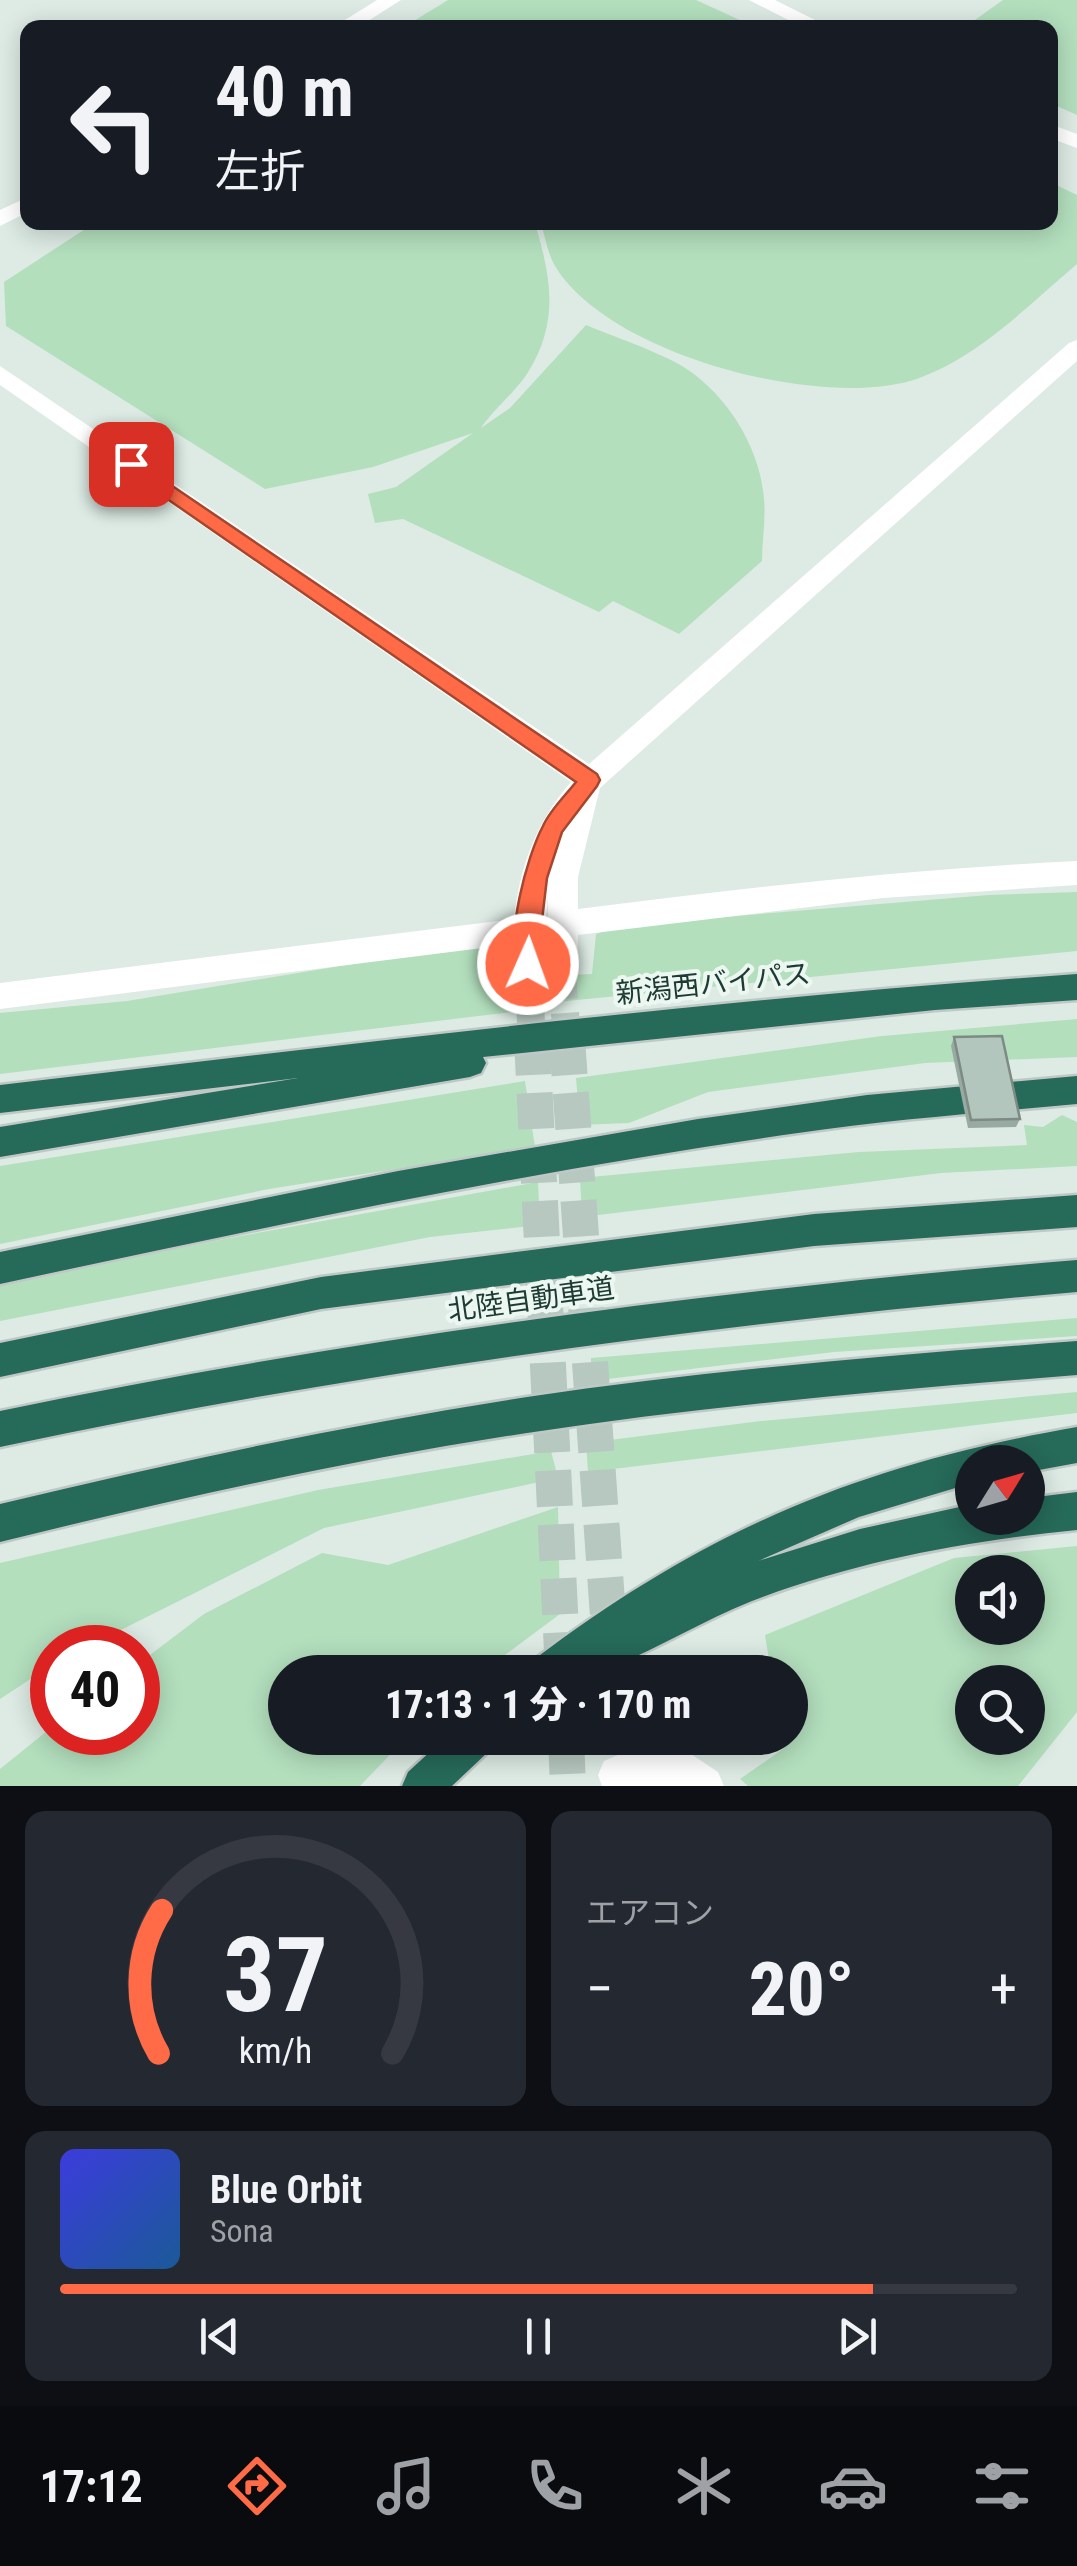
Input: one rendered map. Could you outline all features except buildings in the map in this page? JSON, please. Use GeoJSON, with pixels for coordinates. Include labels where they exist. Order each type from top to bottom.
{"type":"FeatureCollection","features":[{"type":"Feature","properties":{"kind":"highway","name":"新潟西バイパス"},"geometry":{"type":"LineString","coordinates":[[0,1098],[935,996],[1077,986]]}},
{"type":"Feature","properties":{"kind":"highway"},"geometry":{"type":"LineString","coordinates":[[0,1142],[383,1079],[666,1027]]}},
{"type":"Feature","properties":{"kind":"highway"},"geometry":{"type":"LineString","coordinates":[[0,1268],[230,1218],[518,1164],[800,1118],[1077,1090]]}},
{"type":"Feature","properties":{"kind":"highway","name":"北陸自動車道"},"geometry":{"type":"LineString","coordinates":[[0,1360],[340,1290],[814,1230],[1077,1211]]}},
{"type":"Feature","properties":{"kind":"highway","name":"北陸自動車道"},"geometry":{"type":"LineString","coordinates":[[0,1429],[184,1388],[610,1322],[881,1292],[1077,1276]]}},
{"type":"Feature","properties":{"kind":"highway"},"geometry":{"type":"LineString","coordinates":[[0,1523],[194,1476],[526,1415],[824,1377],[1077,1358]]}},
{"type":"Feature","properties":{"kind":"highway"},"geometry":{"type":"LineString","coordinates":[[1045,1451],[1077,1446]]}},
{"type":"Feature","properties":{"kind":"highway"},"geometry":{"type":"LineString","coordinates":[[574,1655],[653,1599],[732,1554],[871,1495],[955,1469]]}},
{"type":"Feature","properties":{"kind":"highway"},"geometry":{"type":"LineString","coordinates":[[1045,1514],[1077,1510]]}},
{"type":"Feature","properties":{"kind":"highway"},"geometry":{"type":"LineString","coordinates":[[599,1655],[639,1632],[743,1587],[858,1550],[955,1525]]}},
{"type":"Feature","properties":{"kind":"highway"},"geometry":{"type":"LineString","coordinates":[[422,1786],[456,1755]]}},
{"type":"Feature","properties":{"kind":"street"},"geometry":{"type":"LineString","coordinates":[[356,20],[391,0]]}},
{"type":"Feature","properties":{"kind":"street"},"geometry":{"type":"LineString","coordinates":[[759,0],[803,20]]}},
{"type":"Feature","properties":{"kind":"street"},"geometry":{"type":"LineString","coordinates":[[528,964],[527,930],[536,878],[552,828],[590,780],[1077,348]]}},
{"type":"Feature","properties":{"kind":"street"},"geometry":{"type":"LineString","coordinates":[[0,374],[590,780]]}},
{"type":"Feature","properties":{"kind":"street"},"geometry":{"type":"LineString","coordinates":[[562,971],[564,877],[590,780]]}},
{"type":"Feature","properties":{"kind":"street"},"geometry":{"type":"LineString","coordinates":[[562,924],[816,891],[976,876],[1077,874]]}},
{"type":"Feature","properties":{"kind":"street"},"geometry":{"type":"LineString","coordinates":[[0,996],[527,930]]}},
{"type":"Feature","properties":{"kind":"street"},"geometry":{"type":"LineString","coordinates":[[618,1770],[682,1768],[704,1786]]}},
{"type":"Feature","properties":{"kind":"green space"},"geometry":{"type":"Polygon","coordinates":[[[448,0],[696,0],[740,20],[415,20],[448,0]]]}},
{"type":"Feature","properties":{"kind":"green space"},"geometry":{"type":"Polygon","coordinates":[[[1003,0],[1077,0],[1077,115],[1058,107],[1058,20],[975,20],[1003,0]]]}},
{"type":"Feature","properties":{"kind":"green space"},"geometry":{"type":"Polygon","coordinates":[[[1058,186],[1077,195],[1077,264],[978,347],[910,381],[870,387],[822,387],[770,380],[717,367],[666,348],[619,325],[582,297],[555,266],[543,230],[1058,230],[1058,186]]]}},
{"type":"Feature","properties":{"kind":"green space"},"geometry":{"type":"Polygon","coordinates":[[[84,230],[537,230],[548,281],[544,336],[527,374],[481,428],[510,408],[586,325],[673,361],[722,401],[755,458],[764,499],[762,561],[679,634],[613,601],[599,612],[403,519],[375,523],[368,494],[396,487],[473,433],[373,467],[265,489],[6,326],[4,282],[84,230]]]}},
{"type":"Feature","properties":{"kind":"green space"},"geometry":{"type":"Polygon","coordinates":[[[1077,892],[1077,951],[556,1002],[553,976],[592,974],[596,934],[637,919],[724,917],[989,895],[1077,892]]]}},
{"type":"Feature","properties":{"kind":"green space"},"geometry":{"type":"Polygon","coordinates":[[[511,941],[525,966],[537,977],[536,1009],[0,1074],[0,1013],[127,1001],[511,941]]]}},
{"type":"Feature","properties":{"kind":"green space"},"geometry":{"type":"Polygon","coordinates":[[[1077,1019],[1077,1057],[925,1063],[708,1092],[629,1123],[580,1125],[576,1078],[882,1036],[1077,1019]]]}},
{"type":"Feature","properties":{"kind":"green space"},"geometry":{"type":"Polygon","coordinates":[[[525,1081],[535,1147],[269,1189],[0,1244],[0,1166],[525,1081]]]}},
{"type":"Feature","properties":{"kind":"green space"},"geometry":{"type":"Polygon","coordinates":[[[1062,1115],[1077,1122],[1077,1166],[941,1173],[582,1217],[580,1178],[859,1152],[1027,1145],[1024,1125],[1043,1127],[1062,1115]]]}},
{"type":"Feature","properties":{"kind":"green space"},"geometry":{"type":"Polygon","coordinates":[[[538,1182],[540,1225],[430,1237],[0,1321],[0,1284],[538,1182]]]}},
{"type":"Feature","properties":{"kind":"green space"},"geometry":{"type":"Polygon","coordinates":[[[1077,1318],[1077,1336],[834,1352],[591,1381],[591,1358],[1077,1318]]]}},
{"type":"Feature","properties":{"kind":"green space"},"geometry":{"type":"Polygon","coordinates":[[[1077,1392],[1077,1413],[588,1472],[586,1443],[761,1421],[1077,1392]]]}},
{"type":"Feature","properties":{"kind":"green space"},"geometry":{"type":"Polygon","coordinates":[[[551,1451],[558,1478],[324,1528],[131,1625],[30,1625],[30,1679],[0,1699],[0,1563],[318,1490],[551,1451]]]}},
{"type":"Feature","properties":{"kind":"green space"},"geometry":{"type":"Polygon","coordinates":[[[558,1507],[560,1614],[505,1655],[268,1655],[268,1755],[390,1755],[360,1786],[0,1786],[0,1769],[30,1745],[30,1755],[160,1755],[160,1647],[204,1614],[322,1553],[388,1565],[558,1507]]]}},
{"type":"Feature","properties":{"kind":"green space"},"geometry":{"type":"Polygon","coordinates":[[[1077,1546],[1077,1712],[1045,1752],[1045,1665],[955,1665],[955,1755],[1043,1755],[1018,1786],[748,1786],[740,1779],[774,1755],[808,1755],[808,1655],[768,1655],[765,1635],[955,1558],[955,1645],[1045,1645],[1045,1555],[985,1555],[1077,1546]]]}},
{"type":"Feature","properties":{"kind":"tunnel"},"geometry":{"type":"LineString","coordinates":[[528,964],[532,1042]]}},
{"type":"Feature","properties":{"kind":"tunnel"},"geometry":{"type":"LineString","coordinates":[[562,971],[567,1042]]}},
{"type":"Feature","properties":{"kind":"tunnel"},"geometry":{"type":"LineString","coordinates":[[532,1039],[562,1655]]}},
{"type":"Feature","properties":{"kind":"tunnel"},"geometry":{"type":"LineString","coordinates":[[567,1039],[611,1655]]}},
{"type":"Feature","properties":{"kind":"tunnel"},"geometry":{"type":"LineString","coordinates":[[567,1755],[568,1786]]}},
{"type":"Feature","properties":{"kind":"route"},"geometry":{"type":"LineString","coordinates":[[131,464],[590,780],[552,828],[536,878],[527,930],[528,964]]}}]}
